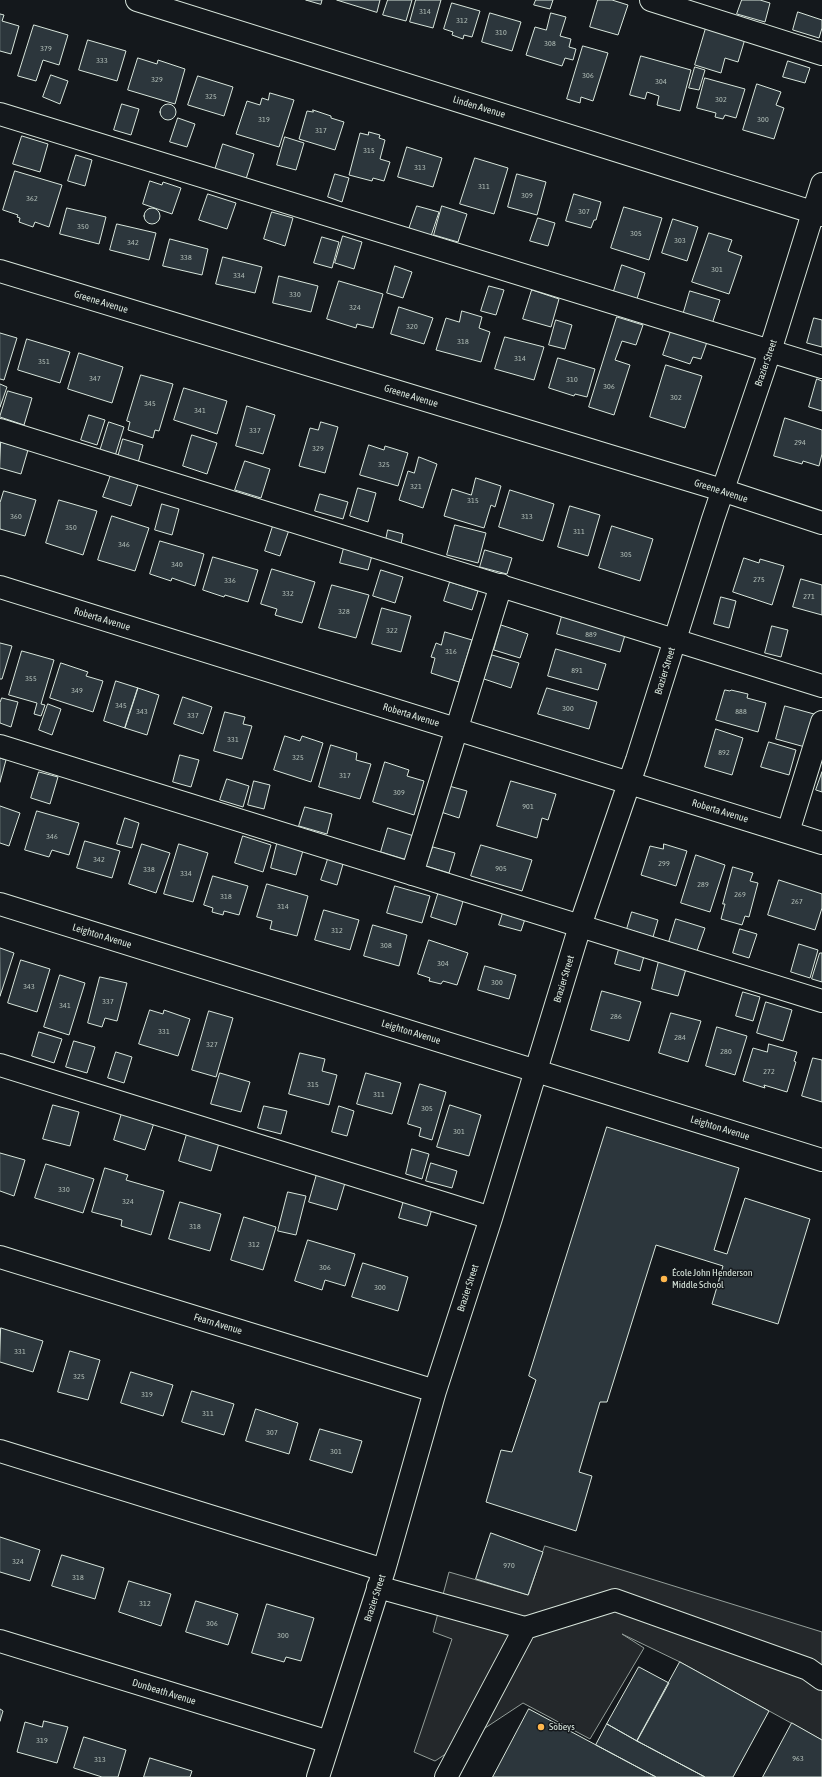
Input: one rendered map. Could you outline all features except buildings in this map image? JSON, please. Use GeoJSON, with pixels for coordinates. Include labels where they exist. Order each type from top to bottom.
{"type":"FeatureCollection","features":[{"type":"Feature","properties":{"kind":"street","name":"Linden Avenue"},"geometry":{"type":"LineString","coordinates":[[137,0],[818,213]]}},
{"type":"Feature","properties":{"kind":"street"},"geometry":{"type":"LineString","coordinates":[[651,0],[822,54]]}},
{"type":"Feature","properties":{"kind":"street"},"geometry":{"type":"LineString","coordinates":[[0,114],[822,367]]}},
{"type":"Feature","properties":{"kind":"street","name":"Brazier Street"},"geometry":{"type":"LineString","coordinates":[[318,1777],[381,1579],[435,1391],[491,1218],[580,926],[630,784],[722,490],[818,213],[822,184]]}},
{"type":"Feature","properties":{"kind":"street","name":"Greene Avenue"},"geometry":{"type":"LineString","coordinates":[[0,271],[722,490],[822,522]]}},
{"type":"Feature","properties":{"kind":"street"},"geometry":{"type":"LineString","coordinates":[[0,430],[822,686]]}},
{"type":"Feature","properties":{"kind":"street"},"geometry":{"type":"LineString","coordinates":[[412,874],[501,585]]}},
{"type":"Feature","properties":{"kind":"street","name":"Roberta Avenue"},"geometry":{"type":"LineString","coordinates":[[0,588],[822,843]]}},
{"type":"Feature","properties":{"kind":"street"},"geometry":{"type":"LineString","coordinates":[[788,832],[822,722]]}},
{"type":"Feature","properties":{"kind":"street"},"geometry":{"type":"LineString","coordinates":[[0,746],[822,1001]]}},
{"type":"Feature","properties":{"kind":"street","name":"Leighton Avenue"},"geometry":{"type":"LineString","coordinates":[[0,904],[822,1160]]}},
{"type":"Feature","properties":{"kind":"street"},"geometry":{"type":"LineString","coordinates":[[0,1065],[491,1218]]}},
{"type":"Feature","properties":{"kind":"street","name":"Fearn Avenue"},"geometry":{"type":"LineString","coordinates":[[0,1256],[435,1391]]}},
{"type":"Feature","properties":{"kind":"street"},"geometry":{"type":"LineString","coordinates":[[0,1451],[525,1628],[615,1600],[808,1669],[822,1679]]}},
{"type":"Feature","properties":{"kind":"street"},"geometry":{"type":"LineString","coordinates":[[446,1777],[525,1628]]}},
{"type":"Feature","properties":{"kind":"street","name":"Dunbeath Avenue"},"geometry":{"type":"LineString","coordinates":[[0,1641],[329,1742]]}},
{"type":"Feature","properties":{"kind":"shaded area"},"geometry":{"type":"Polygon","coordinates":[[[545,1546],[822,1632],[822,1740],[680,1662],[622,1634],[644,1648],[590,1739],[523,1703],[435,1761],[414,1752],[452,1639],[433,1632],[449,1572],[528,1595],[545,1546]]]}},
{"type":"Feature","properties":{"kind":"place","name":"École John Henderson Middle School"},"geometry":{"type":"Point","coordinates":[664,1279]}},
{"type":"Feature","properties":{"kind":"place","name":"Sobeys"},"geometry":{"type":"Point","coordinates":[541,1727]}}]}
